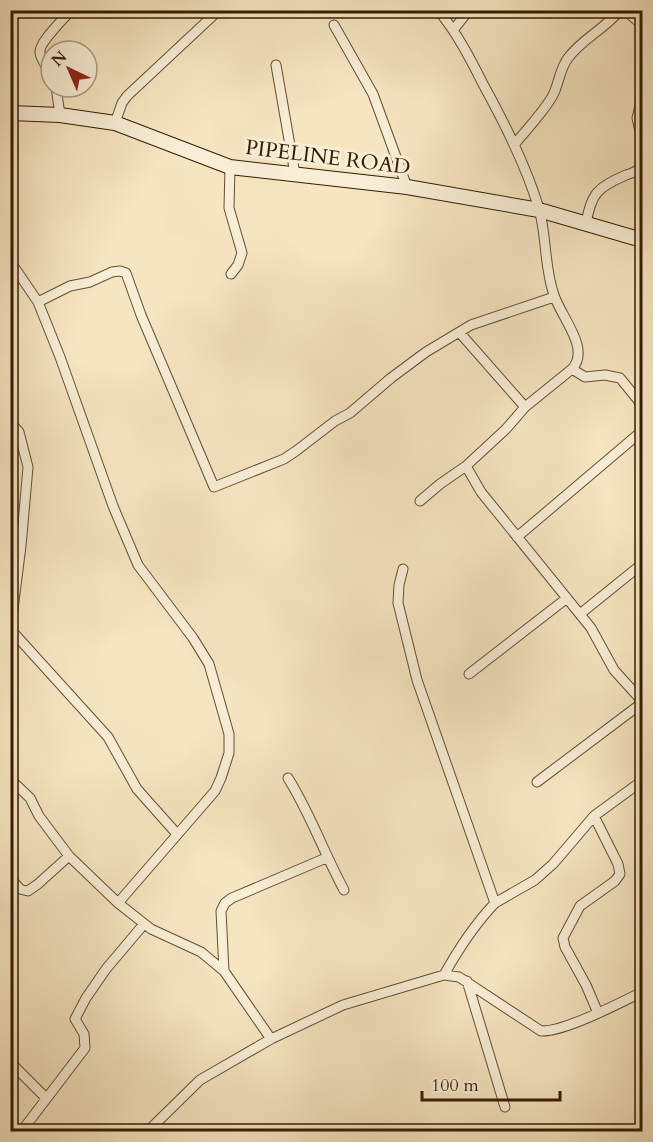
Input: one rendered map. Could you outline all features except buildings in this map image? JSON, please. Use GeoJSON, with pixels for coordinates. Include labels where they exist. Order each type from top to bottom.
{"type":"FeatureCollection","features":[{"type":"Feature","properties":{"kind":"street"},"geometry":{"type":"LineString","coordinates":[[48,39],[71,10]]}},
{"type":"Feature","properties":{"kind":"street"},"geometry":{"type":"LineString","coordinates":[[115,123],[127,96],[219,10]]}},
{"type":"Feature","properties":{"kind":"street"},"geometry":{"type":"LineString","coordinates":[[420,501],[466,466],[506,429],[525,407],[572,369],[578,363],[579,348],[554,297],[547,271],[539,210],[514,145],[454,29],[438,10]]}},
{"type":"Feature","properties":{"kind":"street"},"geometry":{"type":"LineString","coordinates":[[454,29],[469,10]]}},
{"type":"Feature","properties":{"kind":"street"},"geometry":{"type":"LineString","coordinates":[[514,145],[545,108],[570,55],[612,20],[620,10]]}},
{"type":"Feature","properties":{"kind":"street"},"geometry":{"type":"LineString","coordinates":[[625,10],[642,25]]}},
{"type":"Feature","properties":{"kind":"street"},"geometry":{"type":"LineString","coordinates":[[334,25],[373,94],[407,187]]}},
{"type":"Feature","properties":{"kind":"street"},"geometry":{"type":"LineString","coordinates":[[276,65],[295,174]]}},
{"type":"Feature","properties":{"kind":"street"},"geometry":{"type":"LineString","coordinates":[[642,97],[637,118],[642,140]]}},
{"type":"Feature","properties":{"kind":"street"},"geometry":{"type":"LineString","coordinates":[[59,99],[60,115]]}},
{"type":"Feature","properties":{"kind":"street","name":"PIPELINE ROAD"},"geometry":{"type":"LineString","coordinates":[[10,113],[60,115],[115,123],[230,167],[407,187],[539,210],[642,240]]}},
{"type":"Feature","properties":{"kind":"street"},"geometry":{"type":"LineString","coordinates":[[586,224],[589,204],[596,194],[607,184],[638,171],[642,166]]}},
{"type":"Feature","properties":{"kind":"street"},"geometry":{"type":"LineString","coordinates":[[230,167],[229,208],[242,254],[231,274]]}},
{"type":"Feature","properties":{"kind":"street"},"geometry":{"type":"LineString","coordinates":[[10,261],[38,302],[113,506],[138,565],[193,638],[209,664],[229,734],[229,753],[222,778],[215,791],[118,903]]}},
{"type":"Feature","properties":{"kind":"street"},"geometry":{"type":"LineString","coordinates":[[38,302],[70,286],[90,282],[112,272],[126,273],[145,326],[214,487],[238,479],[290,455],[335,421],[350,413],[426,352],[471,325],[554,297]]}},
{"type":"Feature","properties":{"kind":"street"},"geometry":{"type":"LineString","coordinates":[[460,333],[525,407]]}},
{"type":"Feature","properties":{"kind":"street"},"geometry":{"type":"LineString","coordinates":[[572,369],[585,377],[605,375],[620,378],[642,405]]}},
{"type":"Feature","properties":{"kind":"street"},"geometry":{"type":"LineString","coordinates":[[10,422],[19,432],[28,467],[11,632],[108,737],[137,789],[177,834]]}},
{"type":"Feature","properties":{"kind":"street"},"geometry":{"type":"LineString","coordinates":[[518,537],[642,431]]}},
{"type":"Feature","properties":{"kind":"street"},"geometry":{"type":"LineString","coordinates":[[466,466],[481,492],[591,628],[614,670],[642,702],[537,782]]}},
{"type":"Feature","properties":{"kind":"street"},"geometry":{"type":"LineString","coordinates":[[10,540],[21,546]]}},
{"type":"Feature","properties":{"kind":"street"},"geometry":{"type":"LineString","coordinates":[[580,614],[642,564]]}},
{"type":"Feature","properties":{"kind":"street"},"geometry":{"type":"LineString","coordinates":[[403,569],[398,603],[417,680],[495,903]]}},
{"type":"Feature","properties":{"kind":"street"},"geometry":{"type":"LineString","coordinates":[[470,674],[567,598]]}},
{"type":"Feature","properties":{"kind":"street"},"geometry":{"type":"LineString","coordinates":[[288,778],[303,802],[326,858],[344,890]]}},
{"type":"Feature","properties":{"kind":"street"},"geometry":{"type":"LineString","coordinates":[[10,779],[30,798],[39,816],[69,856],[118,903],[144,924],[201,952],[224,971],[271,1039]]}},
{"type":"Feature","properties":{"kind":"street"},"geometry":{"type":"LineString","coordinates":[[444,975],[474,925],[495,903],[523,888],[553,864],[594,816],[642,781]]}},
{"type":"Feature","properties":{"kind":"street"},"geometry":{"type":"LineString","coordinates":[[594,816],[618,864],[620,874],[615,881],[580,906],[563,938],[565,947],[598,1013]]}},
{"type":"Feature","properties":{"kind":"street"},"geometry":{"type":"LineString","coordinates":[[10,878],[20,889],[28,891],[69,856]]}},
{"type":"Feature","properties":{"kind":"street"},"geometry":{"type":"LineString","coordinates":[[224,971],[221,911],[225,903],[326,858]]}},
{"type":"Feature","properties":{"kind":"street"},"geometry":{"type":"LineString","coordinates":[[21,1131],[85,1048],[84,1034],[75,1019],[106,969],[144,924]]}},
{"type":"Feature","properties":{"kind":"street"},"geometry":{"type":"LineString","coordinates":[[147,1131],[200,1080],[271,1039],[343,1005],[444,975],[459,976],[541,1030],[555,1029],[598,1013],[642,992]]}},
{"type":"Feature","properties":{"kind":"street"},"geometry":{"type":"LineString","coordinates":[[467,981],[505,1107]]}},
{"type":"Feature","properties":{"kind":"street"},"geometry":{"type":"LineString","coordinates":[[10,1062],[46,1098]]}}]}
